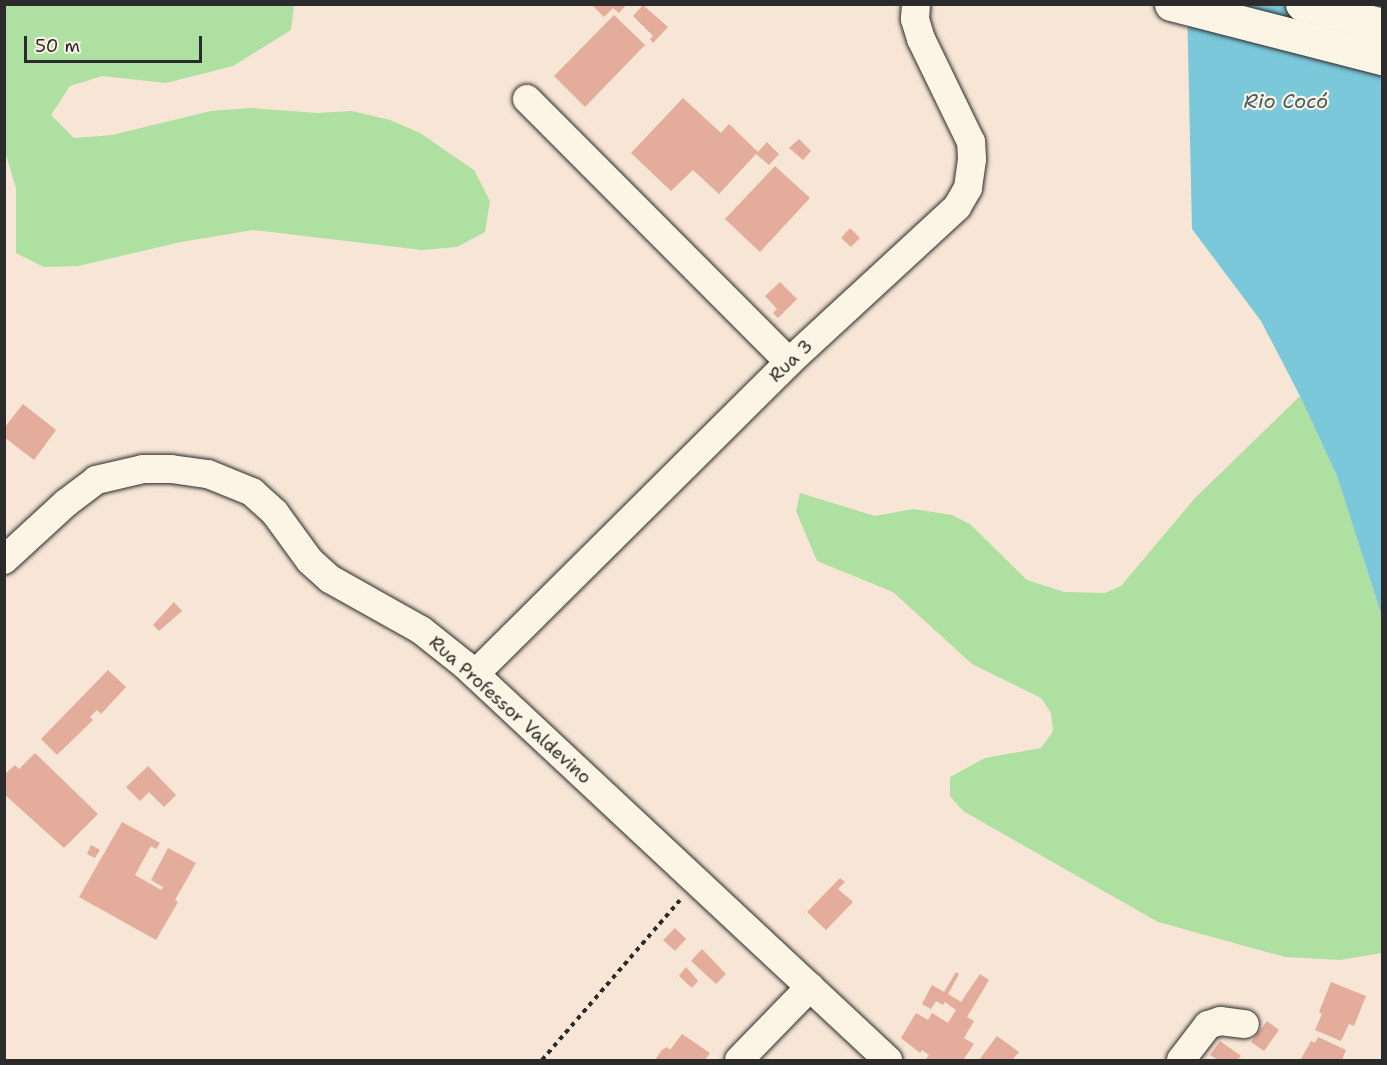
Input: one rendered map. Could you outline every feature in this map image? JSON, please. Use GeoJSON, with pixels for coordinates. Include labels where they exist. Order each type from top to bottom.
{"type":"FeatureCollection","features":[{"type":"Feature","properties":{"kind":"main road"},"geometry":{"type":"LineString","coordinates":[[1172,4],[1383,58]]}},
{"type":"Feature","properties":{"kind":"main road"},"geometry":{"type":"LineString","coordinates":[[1302,4],[1383,25]]}},
{"type":"Feature","properties":{"kind":"street","name":"Rua 3"},"geometry":{"type":"LineString","coordinates":[[475,674],[789,362],[957,207],[968,188],[972,159],[970,142],[921,39],[915,19],[916,4]]}},
{"type":"Feature","properties":{"kind":"street"},"geometry":{"type":"LineString","coordinates":[[527,99],[789,362]]}},
{"type":"Feature","properties":{"kind":"street","name":"Rua Professor Valdevino"},"geometry":{"type":"LineString","coordinates":[[4,560],[66,503],[96,480],[142,468],[171,469],[208,474],[252,492],[275,513],[310,561],[330,579],[421,630],[475,674],[888,1060]]}},
{"type":"Feature","properties":{"kind":"street"},"geometry":{"type":"LineString","coordinates":[[739,1060],[810,987]]}},
{"type":"Feature","properties":{"kind":"street"},"geometry":{"type":"LineString","coordinates":[[1181,1060],[1208,1025],[1220,1021],[1245,1024]]}},
{"type":"Feature","properties":{"kind":"path"},"geometry":{"type":"LineString","coordinates":[[542,1060],[697,882]]}},
{"type":"Feature","properties":{"kind":"green space"},"geometry":{"type":"Polygon","coordinates":[[[5,4],[294,5],[291,30],[233,66],[166,83],[102,76],[70,86],[51,115],[74,138],[112,135],[211,111],[251,108],[318,113],[352,111],[390,120],[420,133],[474,170],[490,201],[485,232],[457,247],[422,250],[253,230],[181,242],[78,266],[44,267],[16,253],[16,188],[5,152],[5,4]]]}},
{"type":"Feature","properties":{"kind":"green space"},"geometry":{"type":"Polygon","coordinates":[[[1300,396],[1337,476],[1382,617],[1382,953],[1340,960],[1285,957],[1158,922],[963,811],[950,796],[950,777],[985,758],[1041,748],[1053,731],[1051,713],[1041,698],[972,664],[893,592],[817,561],[796,511],[800,493],[875,516],[913,509],[952,515],[970,524],[1027,580],[1064,592],[1105,593],[1121,586],[1195,498],[1300,396]]]}},
{"type":"Feature","properties":{"kind":"water","name":"Rio Cocó"},"geometry":{"type":"Polygon","coordinates":[[[1187,5],[1382,5],[1382,617],[1337,476],[1300,396],[1261,321],[1192,229],[1187,5]]]}},
{"type":"Feature","properties":{"kind":"building"},"geometry":{"type":"Polygon","coordinates":[[[591,4],[627,4],[619,13],[613,8],[604,17],[591,4]]]}},
{"type":"Feature","properties":{"kind":"building"},"geometry":{"type":"Polygon","coordinates":[[[643,5],[668,27],[653,43],[650,39],[653,36],[633,16],[643,5]]]}},
{"type":"Feature","properties":{"kind":"building"},"geometry":{"type":"Polygon","coordinates":[[[614,15],[645,45],[585,107],[554,76],[614,15]]]}},
{"type":"Feature","properties":{"kind":"building"},"geometry":{"type":"Polygon","coordinates":[[[683,98],[721,133],[729,124],[758,152],[767,142],[779,154],[769,165],[756,154],[719,194],[693,170],[671,191],[631,153],[683,98]]]}},
{"type":"Feature","properties":{"kind":"building"},"geometry":{"type":"Polygon","coordinates":[[[799,139],[811,151],[803,160],[789,148],[799,139]]]}},
{"type":"Feature","properties":{"kind":"building"},"geometry":{"type":"Polygon","coordinates":[[[775,166],[810,198],[760,252],[725,219],[775,166]]]}},
{"type":"Feature","properties":{"kind":"building"},"geometry":{"type":"Polygon","coordinates":[[[850,228],[860,238],[851,247],[841,238],[850,228]]]}},
{"type":"Feature","properties":{"kind":"building"},"geometry":{"type":"Polygon","coordinates":[[[780,282],[797,299],[778,318],[773,313],[777,309],[765,296],[780,282]]]}},
{"type":"Feature","properties":{"kind":"building"},"geometry":{"type":"Polygon","coordinates":[[[23,404],[56,430],[34,460],[4,437],[4,428],[23,404]]]}},
{"type":"Feature","properties":{"kind":"building"},"geometry":{"type":"Polygon","coordinates":[[[174,602],[182,611],[159,631],[153,625],[174,602]]]}},
{"type":"Feature","properties":{"kind":"building"},"geometry":{"type":"Polygon","coordinates":[[[108,670],[126,687],[101,714],[97,710],[90,717],[93,720],[57,755],[41,739],[108,670]]]}},
{"type":"Feature","properties":{"kind":"building"},"geometry":{"type":"Polygon","coordinates":[[[35,753],[98,814],[64,848],[4,794],[4,775],[15,765],[19,769],[35,753]]]}},
{"type":"Feature","properties":{"kind":"building"},"geometry":{"type":"Polygon","coordinates":[[[148,766],[176,795],[164,807],[149,792],[140,801],[126,787],[148,766]]]}},
{"type":"Feature","properties":{"kind":"building"},"geometry":{"type":"Polygon","coordinates":[[[122,822],[160,843],[156,849],[151,846],[135,875],[161,890],[163,887],[151,880],[168,848],[196,863],[175,900],[178,902],[156,940],[79,897],[122,822]]]}},
{"type":"Feature","properties":{"kind":"building"},"geometry":{"type":"Polygon","coordinates":[[[91,845],[100,850],[95,858],[87,854],[91,845]]]}},
{"type":"Feature","properties":{"kind":"building"},"geometry":{"type":"Polygon","coordinates":[[[840,878],[845,882],[838,889],[853,902],[826,930],[807,912],[840,878]]]}},
{"type":"Feature","properties":{"kind":"building"},"geometry":{"type":"Polygon","coordinates":[[[675,928],[686,939],[675,951],[663,940],[675,928]]]}},
{"type":"Feature","properties":{"kind":"building"},"geometry":{"type":"Polygon","coordinates":[[[702,949],[726,974],[716,984],[691,961],[702,949]]]}},
{"type":"Feature","properties":{"kind":"building"},"geometry":{"type":"Polygon","coordinates":[[[686,967],[698,981],[692,988],[679,976],[686,967]]]}},
{"type":"Feature","properties":{"kind":"building"},"geometry":{"type":"Polygon","coordinates":[[[956,972],[959,974],[948,994],[961,1002],[980,974],[989,980],[967,1017],[974,1021],[964,1038],[974,1044],[963,1060],[929,1060],[926,1059],[929,1055],[922,1050],[920,1053],[901,1038],[916,1013],[928,1020],[932,1013],[948,1023],[956,1010],[945,1002],[943,1005],[936,1001],[931,1009],[922,1004],[932,985],[944,992],[956,972]]]}},
{"type":"Feature","properties":{"kind":"building"},"geometry":{"type":"Polygon","coordinates":[[[1331,982],[1366,996],[1354,1026],[1349,1024],[1341,1041],[1315,1030],[1322,1014],[1319,1012],[1331,982]]]}},
{"type":"Feature","properties":{"kind":"building"},"geometry":{"type":"Polygon","coordinates":[[[1267,1021],[1279,1030],[1264,1051],[1251,1042],[1267,1021]]]}},
{"type":"Feature","properties":{"kind":"building"},"geometry":{"type":"Polygon","coordinates":[[[682,1034],[710,1053],[705,1060],[655,1060],[662,1050],[667,1047],[670,1050],[682,1034]]]}},
{"type":"Feature","properties":{"kind":"building"},"geometry":{"type":"Polygon","coordinates":[[[997,1036],[1019,1052],[1012,1060],[979,1060],[997,1036]]]}},
{"type":"Feature","properties":{"kind":"building"},"geometry":{"type":"Polygon","coordinates":[[[1318,1037],[1346,1050],[1342,1060],[1301,1059],[1311,1041],[1315,1043],[1318,1037]]]}},
{"type":"Feature","properties":{"kind":"building"},"geometry":{"type":"Polygon","coordinates":[[[1220,1041],[1241,1056],[1237,1060],[1218,1060],[1210,1055],[1220,1041]]]}}]}
